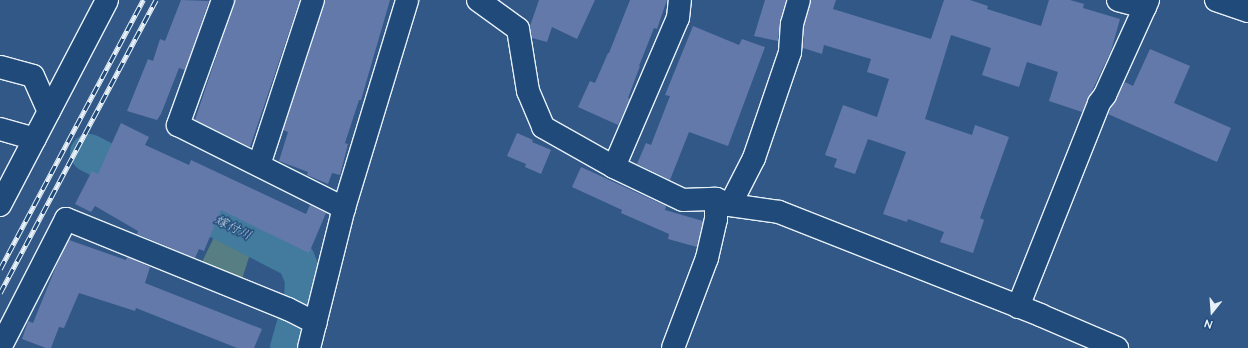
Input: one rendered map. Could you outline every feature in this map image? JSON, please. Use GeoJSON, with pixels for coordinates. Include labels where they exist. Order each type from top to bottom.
{"type":"FeatureCollection","features":[{"type":"Feature","properties":{"kind":"street"},"geometry":{"type":"LineString","coordinates":[[0,205],[107,0]]}},
{"type":"Feature","properties":{"kind":"street"},"geometry":{"type":"LineString","coordinates":[[223,0],[178,125],[344,208]]}},
{"type":"Feature","properties":{"kind":"street"},"geometry":{"type":"LineString","coordinates":[[259,165],[313,0]]}},
{"type":"Feature","properties":{"kind":"street"},"geometry":{"type":"LineString","coordinates":[[309,348],[344,208],[407,0]]}},
{"type":"Feature","properties":{"kind":"street"},"geometry":{"type":"LineString","coordinates":[[478,0],[518,28],[528,91],[543,127],[614,167],[683,200],[723,202],[779,212],[1040,315],[1117,348]]}},
{"type":"Feature","properties":{"kind":"street"},"geometry":{"type":"LineString","coordinates":[[614,167],[678,18],[680,0]]}},
{"type":"Feature","properties":{"kind":"street"},"geometry":{"type":"LineString","coordinates":[[673,348],[707,258],[716,219],[723,202],[754,158],[790,52],[792,24],[799,0]]}},
{"type":"Feature","properties":{"kind":"street"},"geometry":{"type":"LineString","coordinates":[[1018,307],[1099,103],[1105,95],[1147,4],[1118,0]]}},
{"type":"Feature","properties":{"kind":"street"},"geometry":{"type":"LineString","coordinates":[[1216,0],[1241,6]]}},
{"type":"Feature","properties":{"kind":"street"},"geometry":{"type":"LineString","coordinates":[[0,67],[33,76],[49,112]]}},
{"type":"Feature","properties":{"kind":"street"},"geometry":{"type":"LineString","coordinates":[[0,129],[35,139]]}},
{"type":"Feature","properties":{"kind":"street"},"geometry":{"type":"LineString","coordinates":[[0,348],[66,219],[288,309],[316,322]]}},
{"type":"Feature","properties":{"kind":"green space"},"geometry":{"type":"Polygon","coordinates":[[[217,231],[252,248],[242,279],[202,262],[217,231]]]}},
{"type":"Feature","properties":{"kind":"building"},"geometry":{"type":"Polygon","coordinates":[[[181,0],[209,1],[185,70],[179,68],[161,114],[157,120],[127,111],[148,59],[153,61],[160,39],[165,41],[181,0]]]}},
{"type":"Feature","properties":{"kind":"building"},"geometry":{"type":"Polygon","coordinates":[[[235,0],[300,0],[250,147],[195,120],[235,0]]]}},
{"type":"Feature","properties":{"kind":"building"},"geometry":{"type":"Polygon","coordinates":[[[325,0],[390,0],[361,100],[359,100],[345,143],[348,144],[340,175],[332,173],[328,184],[307,175],[308,172],[279,161],[288,132],[283,130],[325,0]]]}},
{"type":"Feature","properties":{"kind":"building"},"geometry":{"type":"Polygon","coordinates":[[[539,0],[595,0],[577,39],[552,27],[547,42],[532,38],[530,26],[539,0]]]}},
{"type":"Feature","properties":{"kind":"building"},"geometry":{"type":"Polygon","coordinates":[[[630,0],[667,0],[657,29],[654,28],[639,66],[628,98],[630,99],[618,125],[578,107],[590,81],[595,83],[609,53],[630,0]]]}},
{"type":"Feature","properties":{"kind":"building"},"geometry":{"type":"Polygon","coordinates":[[[765,0],[786,0],[780,21],[778,41],[754,36],[765,0]]]}},
{"type":"Feature","properties":{"kind":"building"},"geometry":{"type":"Polygon","coordinates":[[[811,0],[836,0],[833,9],[931,39],[944,0],[970,0],[988,6],[987,9],[1041,26],[1049,0],[1070,0],[1084,4],[1083,8],[1120,19],[1111,51],[1082,112],[1049,101],[1058,72],[1027,62],[1019,87],[982,75],[991,48],[951,35],[925,119],[972,135],[975,125],[1009,137],[980,218],[984,220],[973,253],[940,242],[944,232],[908,219],[907,222],[883,214],[906,152],[868,139],[855,174],[834,167],[837,159],[825,155],[843,105],[877,117],[889,79],[867,72],[871,59],[824,45],[822,54],[803,48],[804,26],[811,0]]]}},
{"type":"Feature","properties":{"kind":"building"},"geometry":{"type":"Polygon","coordinates":[[[693,26],[739,45],[742,39],[765,47],[728,146],[689,132],[670,180],[637,164],[646,143],[651,145],[670,96],[665,95],[693,26]]]}},
{"type":"Feature","properties":{"kind":"building"},"geometry":{"type":"Polygon","coordinates":[[[1150,49],[1190,66],[1174,103],[1231,128],[1217,162],[1108,114],[1125,82],[1133,86],[1150,49]]]}},
{"type":"Feature","properties":{"kind":"building"},"geometry":{"type":"Polygon","coordinates":[[[121,123],[149,137],[145,145],[189,165],[191,160],[306,214],[310,205],[326,213],[309,253],[221,210],[204,251],[199,249],[195,258],[137,234],[138,231],[95,206],[91,212],[75,204],[92,171],[98,174],[121,123]]]}},
{"type":"Feature","properties":{"kind":"building"},"geometry":{"type":"Polygon","coordinates":[[[517,133],[533,140],[532,142],[551,150],[541,174],[525,167],[526,164],[507,156],[517,133]]]}},
{"type":"Feature","properties":{"kind":"building"},"geometry":{"type":"Polygon","coordinates":[[[581,167],[666,206],[665,210],[703,221],[697,247],[668,239],[669,234],[621,213],[622,210],[572,187],[581,167]]]}},
{"type":"Feature","properties":{"kind":"building"},"geometry":{"type":"Polygon","coordinates":[[[69,240],[126,260],[127,257],[150,267],[145,283],[262,329],[254,348],[237,348],[136,308],[135,311],[79,293],[64,328],[59,327],[51,348],[46,348],[22,339],[28,321],[33,323],[57,264],[69,240]]]}},
{"type":"Feature","properties":{"kind":"waterway","name":"嫁付川"},"geometry":{"type":"LineString","coordinates":[[89,153],[296,260],[304,279],[303,299],[289,348]]}},
{"type":"Feature","properties":{"kind":"railway"},"geometry":{"type":"LineString","coordinates":[[0,269],[143,0]]}},
{"type":"Feature","properties":{"kind":"railway"},"geometry":{"type":"LineString","coordinates":[[0,293],[156,0]]}}]}
